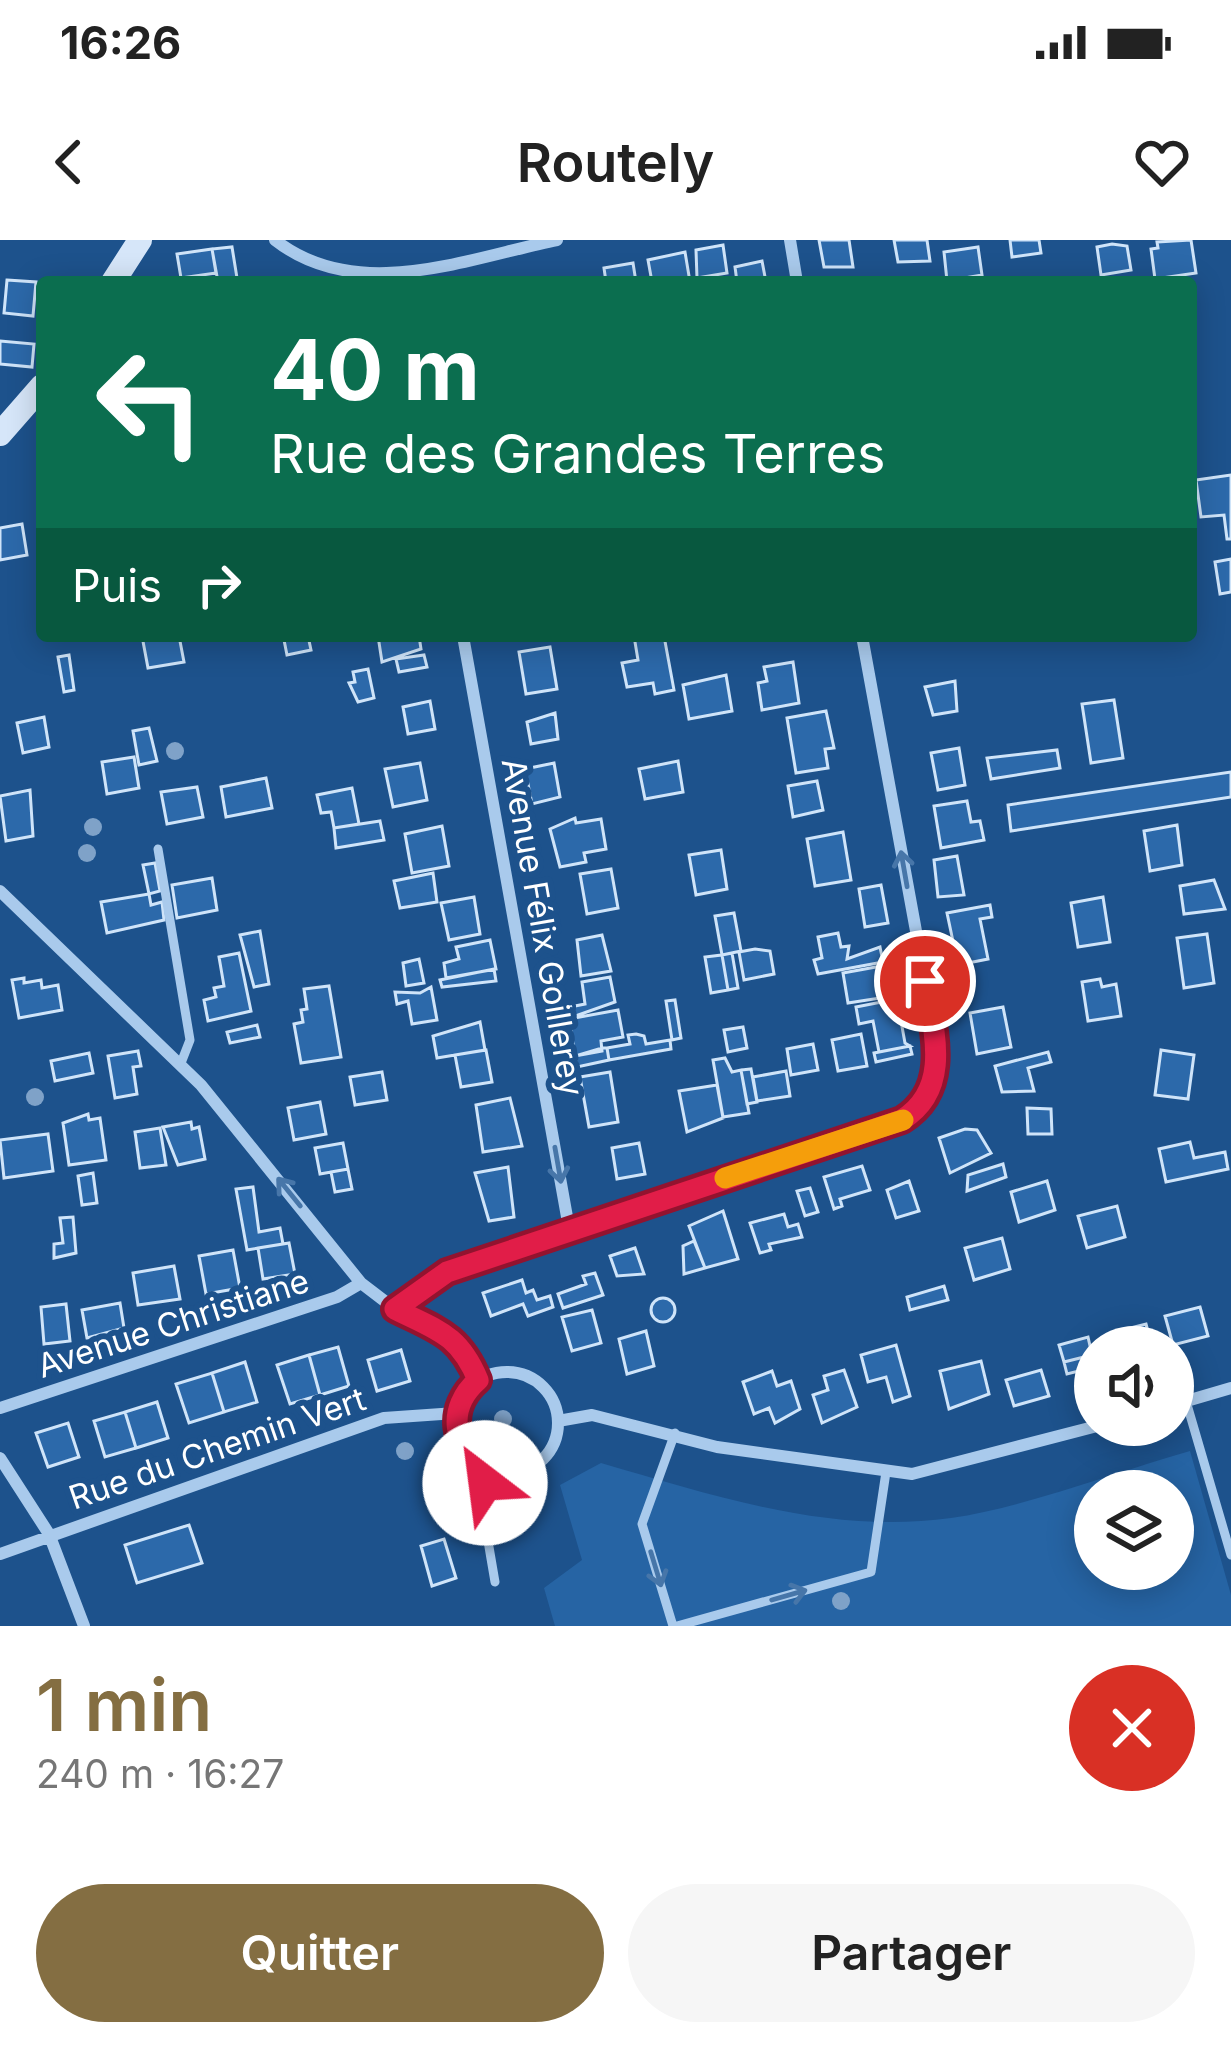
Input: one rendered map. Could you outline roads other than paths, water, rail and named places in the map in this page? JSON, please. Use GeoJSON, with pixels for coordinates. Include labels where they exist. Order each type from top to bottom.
{"type":"FeatureCollection","features":[{"type":"Feature","properties":{"kind":"main road"},"geometry":{"type":"LineString","coordinates":[[117,276],[140,240]]}},
{"type":"Feature","properties":{"kind":"main road"},"geometry":{"type":"LineString","coordinates":[[0,434],[36,393]]}},
{"type":"Feature","properties":{"kind":"street"},"geometry":{"type":"LineString","coordinates":[[275,240],[309,260],[357,276]]}},
{"type":"Feature","properties":{"kind":"street"},"geometry":{"type":"LineString","coordinates":[[402,276],[557,240]]}},
{"type":"Feature","properties":{"kind":"street"},"geometry":{"type":"LineString","coordinates":[[790,240],[796,276]]}},
{"type":"Feature","properties":{"kind":"street","name":"Avenue Félix Goillerey"},"geometry":{"type":"LineString","coordinates":[[464,642],[569,1228]]}},
{"type":"Feature","properties":{"kind":"street"},"geometry":{"type":"LineString","coordinates":[[395,1309],[447,1272],[886,1127],[916,1112],[932,1092],[937,1061],[863,642]]}},
{"type":"Feature","properties":{"kind":"street"},"geometry":{"type":"LineString","coordinates":[[0,891],[181,1063],[362,1283],[395,1309],[455,1339],[478,1380]]}},
{"type":"Feature","properties":{"kind":"street","name":"Avenue Christiane"},"geometry":{"type":"LineString","coordinates":[[0,1408],[338,1297],[362,1283]]}},
{"type":"Feature","properties":{"kind":"street"},"geometry":{"type":"LineString","coordinates":[[506,1371],[536,1380],[548,1391],[558,1421],[556,1438],[536,1466],[503,1474],[487,1470],[462,1447],[457,1414],[478,1380],[506,1371]]}},
{"type":"Feature","properties":{"kind":"street"},"geometry":{"type":"LineString","coordinates":[[1194,1399],[1231,1388]]}},
{"type":"Feature","properties":{"kind":"street","name":"Rue du Chemin Vert"},"geometry":{"type":"LineString","coordinates":[[0,1554],[384,1418],[457,1414]]}},
{"type":"Feature","properties":{"kind":"street"},"geometry":{"type":"LineString","coordinates":[[558,1421],[592,1415],[675,1432],[717,1447],[912,1474],[1074,1432]]}},
{"type":"Feature","properties":{"kind":"street"},"geometry":{"type":"LineString","coordinates":[[0,1458],[49,1534],[84,1626]]}},
{"type":"Feature","properties":{"kind":"lane"},"geometry":{"type":"LineString","coordinates":[[158,849],[190,1040],[181,1063]]}},
{"type":"Feature","properties":{"kind":"lane"},"geometry":{"type":"LineString","coordinates":[[675,1432],[643,1524],[675,1626],[871,1572],[886,1472]]}},
{"type":"Feature","properties":{"kind":"lane"},"geometry":{"type":"LineString","coordinates":[[1194,1445],[1231,1555]]}},
{"type":"Feature","properties":{"kind":"lane"},"geometry":{"type":"LineString","coordinates":[[487,1470],[481,1500],[495,1582]]}}]}
